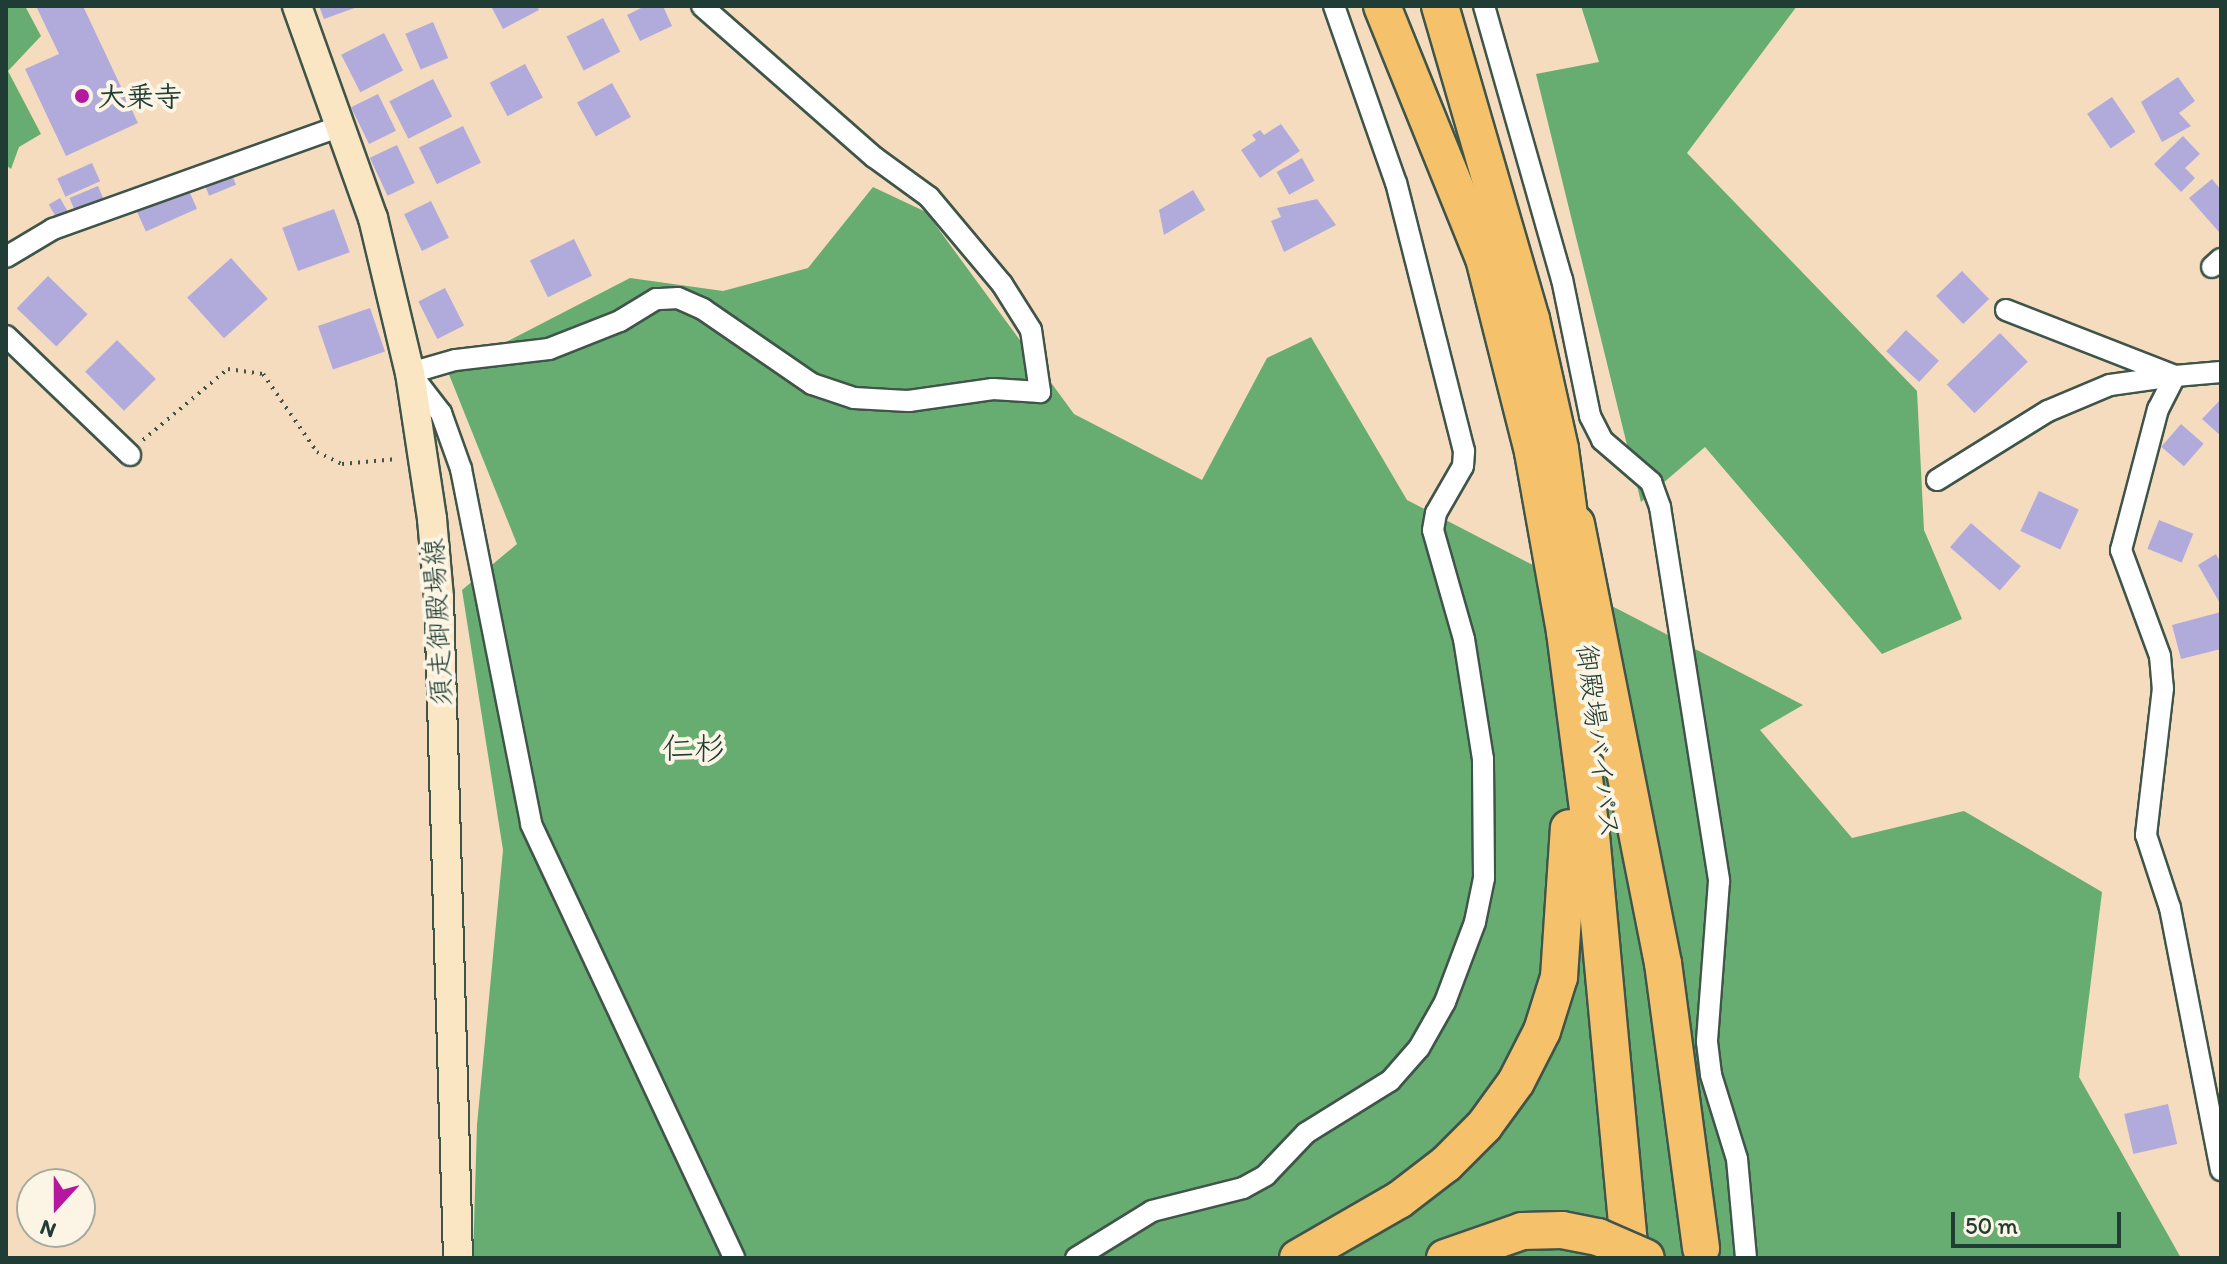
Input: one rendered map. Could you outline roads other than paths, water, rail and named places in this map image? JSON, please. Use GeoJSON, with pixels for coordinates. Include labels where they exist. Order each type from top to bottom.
{"type":"FeatureCollection","features":[{"type":"Feature","properties":{"kind":"highway"},"geometry":{"type":"LineString","coordinates":[[1382,6],[1495,244]]}},
{"type":"Feature","properties":{"kind":"highway"},"geometry":{"type":"LineString","coordinates":[[1440,6],[1495,244]]}},
{"type":"Feature","properties":{"kind":"highway","name":"御殿場バイパス"},"geometry":{"type":"LineString","coordinates":[[1495,244],[1546,450],[1608,796],[1649,1258]]}},
{"type":"Feature","properties":{"kind":"highway"},"geometry":{"type":"LineString","coordinates":[[1546,450],[1634,795],[1663,963],[1701,1248]]}},
{"type":"Feature","properties":{"kind":"highway"},"geometry":{"type":"LineString","coordinates":[[1298,1258],[1399,1200],[1484,1126],[1542,1031],[1559,977],[1570,859],[1546,450]]}},
{"type":"Feature","properties":{"kind":"highway","name":"御殿場バイパス"},"geometry":{"type":"LineString","coordinates":[[1546,450],[1590,824],[1630,1258]]}},
{"type":"Feature","properties":{"kind":"highway"},"geometry":{"type":"LineString","coordinates":[[1445,1258],[1522,1231],[1562,1230],[1598,1237],[1649,1258]]}},
{"type":"Feature","properties":{"kind":"main road","name":"須走御殿場線"},"geometry":{"type":"LineString","coordinates":[[297,6],[373,218],[410,373],[423,457],[439,598],[458,1258]]}},
{"type":"Feature","properties":{"kind":"street"},"geometry":{"type":"LineString","coordinates":[[702,6],[874,157],[929,197],[1002,284],[1031,330],[1040,392],[993,389],[909,401],[854,398],[812,384],[703,309],[678,298],[656,299],[620,321],[549,349],[455,360],[410,373],[441,413],[461,469],[531,824],[734,1258]]}},
{"type":"Feature","properties":{"kind":"street"},"geometry":{"type":"LineString","coordinates":[[1076,1258],[1152,1211],[1243,1188],[1266,1175],[1306,1133],[1390,1081],[1419,1048],[1445,1002],[1475,922],[1484,878],[1483,759],[1464,639],[1433,530],[1436,513],[1463,466],[1464,451],[1396,183],[1334,6]]}},
{"type":"Feature","properties":{"kind":"street"},"geometry":{"type":"LineString","coordinates":[[1484,6],[1562,279],[1590,416],[1602,440],[1651,482],[1660,507],[1719,881],[1707,1042],[1711,1075],[1737,1159],[1746,1258]]}},
{"type":"Feature","properties":{"kind":"street"},"geometry":{"type":"LineString","coordinates":[[6,257],[66,223],[341,126]]}},
{"type":"Feature","properties":{"kind":"street"},"geometry":{"type":"LineString","coordinates":[[2006,310],[2175,376]]}},
{"type":"Feature","properties":{"kind":"street"},"geometry":{"type":"LineString","coordinates":[[6,336],[130,455]]}},
{"type":"Feature","properties":{"kind":"street"},"geometry":{"type":"LineString","coordinates":[[1937,480],[2048,411],[2110,385],[2221,372]]}},
{"type":"Feature","properties":{"kind":"street"},"geometry":{"type":"LineString","coordinates":[[2175,376],[2158,409],[2121,550],[2160,656],[2163,688],[2146,835],[2170,908],[2221,1170]]}},
{"type":"Feature","properties":{"kind":"place","name":"大乗寺"},"geometry":{"type":"Point","coordinates":[82,96]}},
{"type":"Feature","properties":{"kind":"district","name":"仁杉"},"geometry":{"type":"Point","coordinates":[694,748]}}]}
